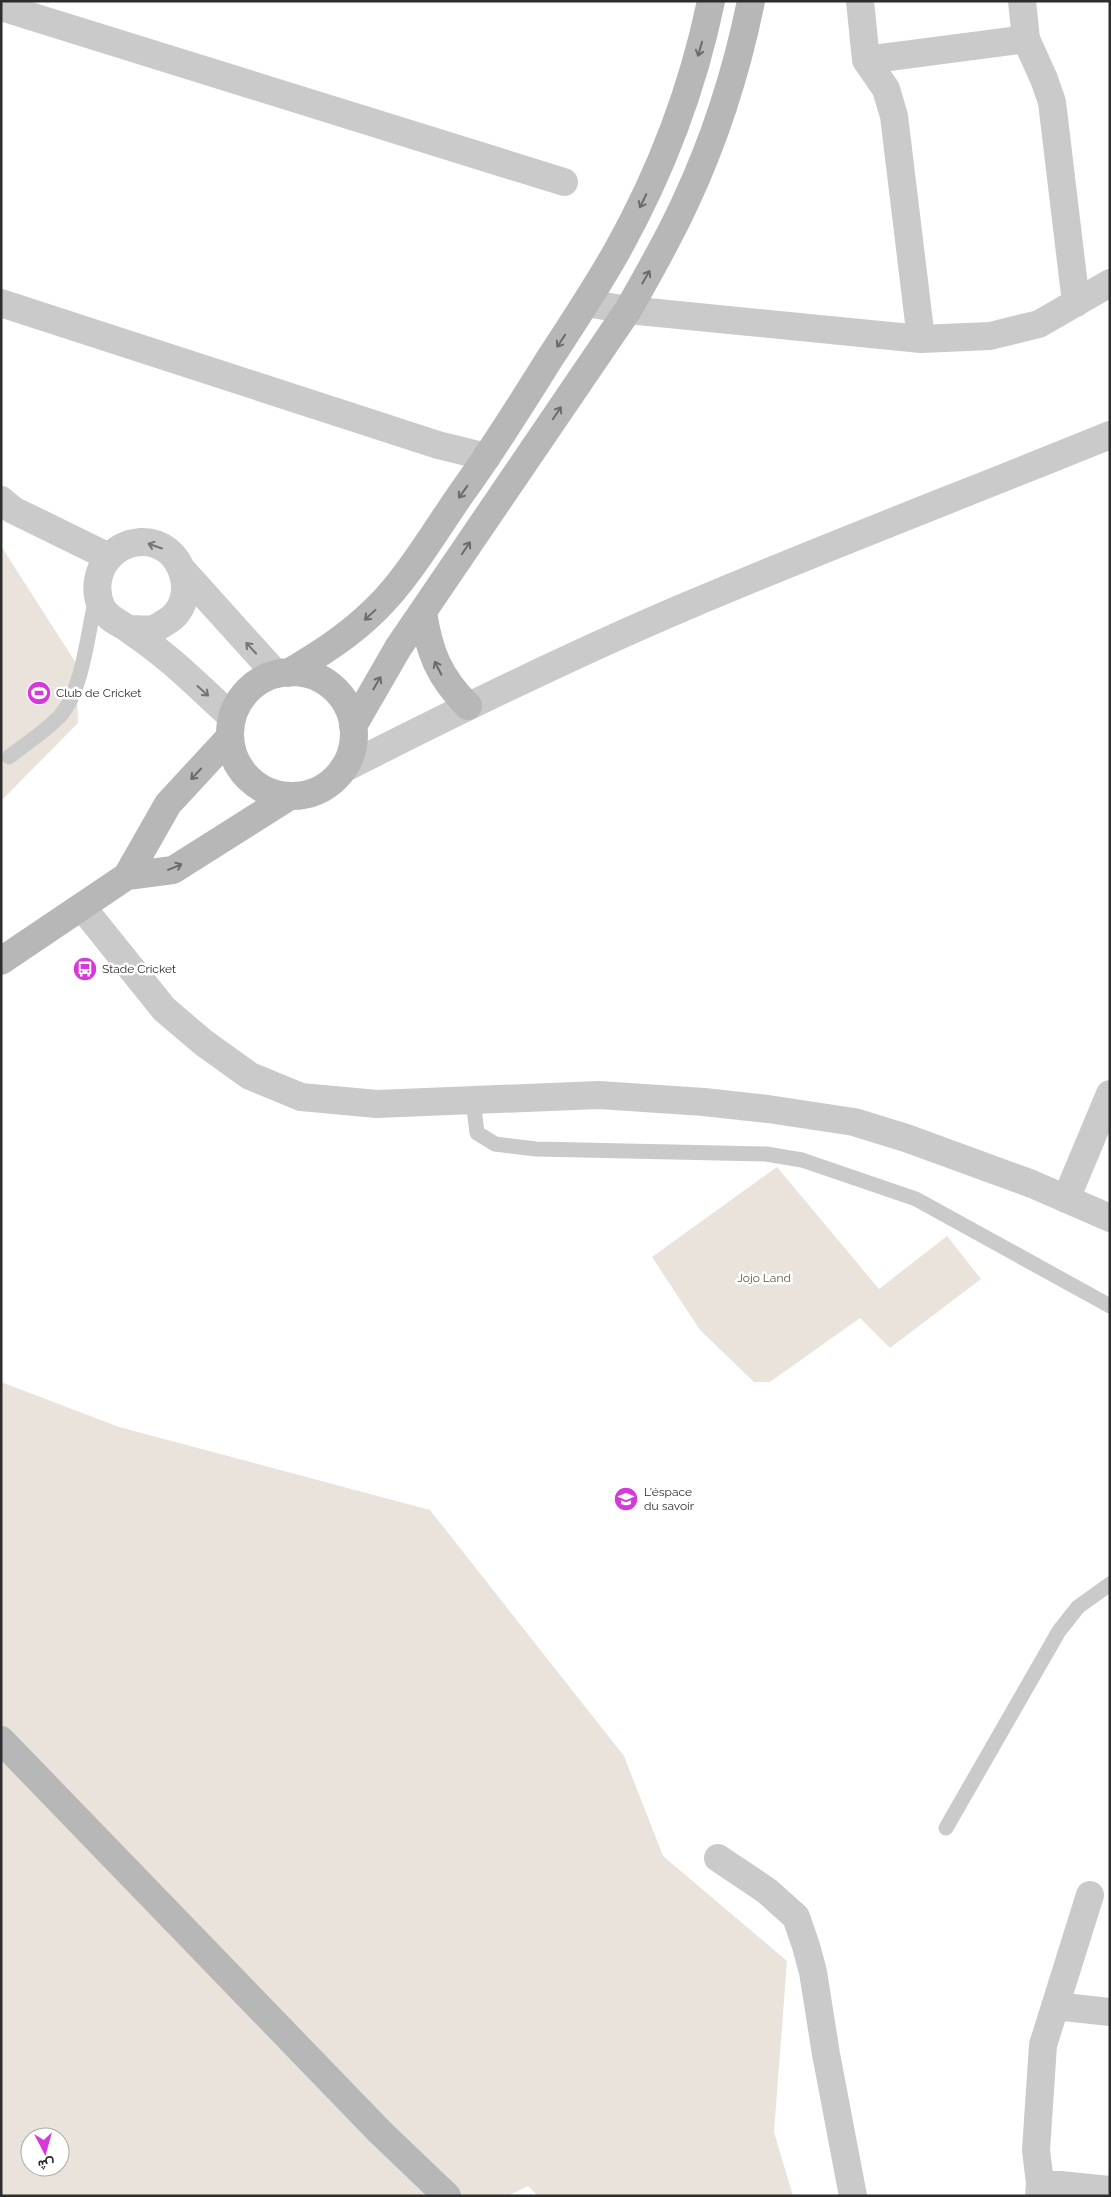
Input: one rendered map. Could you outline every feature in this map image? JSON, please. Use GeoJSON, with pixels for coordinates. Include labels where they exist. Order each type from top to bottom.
{"type":"FeatureCollection","features":[{"type":"Feature","properties":{"kind":"main road"},"geometry":{"type":"LineString","coordinates":[[1,961],[127,876],[168,804],[231,728],[241,698],[257,683],[282,674],[321,654],[351,632],[378,607],[402,578],[487,457],[586,303],[617,251],[645,198],[669,142],[689,86],[711,1]]}},
{"type":"Feature","properties":{"kind":"main road"},"geometry":{"type":"LineString","coordinates":[[231,728],[235,761],[249,779],[268,792],[290,796],[311,794],[329,784],[343,769],[352,748],[354,726],[398,648],[628,310],[658,257],[686,202],[709,146],[729,88],[751,1]]}},
{"type":"Feature","properties":{"kind":"main road"},"geometry":{"type":"LineString","coordinates":[[424,612],[426,634],[432,654],[441,673],[453,691],[468,706]]}},
{"type":"Feature","properties":{"kind":"main road"},"geometry":{"type":"LineString","coordinates":[[282,674],[311,675],[331,686],[346,704],[354,726]]}},
{"type":"Feature","properties":{"kind":"main road"},"geometry":{"type":"LineString","coordinates":[[127,876],[173,870],[290,796]]}},
{"type":"Feature","properties":{"kind":"main road"},"geometry":{"type":"LineString","coordinates":[[1,1740],[380,2132],[446,2196]]}},
{"type":"Feature","properties":{"kind":"street"},"geometry":{"type":"LineString","coordinates":[[860,1],[866,60],[886,89],[894,116],[921,339]]}},
{"type":"Feature","properties":{"kind":"street"},"geometry":{"type":"LineString","coordinates":[[1022,1],[1026,40],[1052,102],[1076,303]]}},
{"type":"Feature","properties":{"kind":"street"},"geometry":{"type":"LineString","coordinates":[[1,7],[564,182]]}},
{"type":"Feature","properties":{"kind":"street"},"geometry":{"type":"LineString","coordinates":[[866,60],[1026,40]]}},
{"type":"Feature","properties":{"kind":"street"},"geometry":{"type":"LineString","coordinates":[[586,303],[628,310],[921,339],[990,336],[1039,324],[1110,283]]}},
{"type":"Feature","properties":{"kind":"street"},"geometry":{"type":"LineString","coordinates":[[1,303],[438,445],[487,457]]}},
{"type":"Feature","properties":{"kind":"street"},"geometry":{"type":"LineString","coordinates":[[343,769],[468,706],[687,606],[942,500],[1110,435]]}},
{"type":"Feature","properties":{"kind":"street"},"geometry":{"type":"LineString","coordinates":[[1,500],[13,510],[108,557]]}},
{"type":"Feature","properties":{"kind":"street"},"geometry":{"type":"LineString","coordinates":[[231,728],[174,664],[130,629],[114,621],[102,608],[97,591],[99,573],[108,557],[124,546],[142,542],[160,546],[174,556],[184,572],[282,674]]}},
{"type":"Feature","properties":{"kind":"street"},"geometry":{"type":"LineString","coordinates":[[130,629],[154,629],[174,617],[185,596],[184,572]]}},
{"type":"Feature","properties":{"kind":"street"},"geometry":{"type":"LineString","coordinates":[[82,907],[164,1009],[204,1043],[250,1076],[301,1097],[378,1104],[599,1095],[704,1102],[854,1122],[906,1138],[1066,1199],[1110,1218]]}},
{"type":"Feature","properties":{"kind":"street"},"geometry":{"type":"LineString","coordinates":[[1066,1199],[1110,1094]]}},
{"type":"Feature","properties":{"kind":"street"},"geometry":{"type":"LineString","coordinates":[[718,1858],[767,1891],[796,1917],[813,1972],[826,2054],[853,2196]]}},
{"type":"Feature","properties":{"kind":"street"},"geometry":{"type":"LineString","coordinates":[[1090,1895],[1043,2045],[1036,2150],[1040,2189],[1110,2190]]}},
{"type":"Feature","properties":{"kind":"street"},"geometry":{"type":"LineString","coordinates":[[1055,2006],[1110,2012]]}},
{"type":"Feature","properties":{"kind":"lane"},"geometry":{"type":"LineString","coordinates":[[8,757],[59,716],[71,700],[78,681],[97,591]]}},
{"type":"Feature","properties":{"kind":"lane"},"geometry":{"type":"LineString","coordinates":[[473,1100],[477,1133],[495,1144],[536,1149],[766,1154],[802,1160],[916,1199],[1110,1306]]}},
{"type":"Feature","properties":{"kind":"lane"},"geometry":{"type":"LineString","coordinates":[[946,1828],[1059,1631],[1078,1607],[1110,1584]]}},
{"type":"Feature","properties":{"kind":"green space","name":"Club de Cricket"},"geometry":{"type":"Polygon","coordinates":[[[1,546],[76,663],[78,723],[1,801],[1,546]]]}},
{"type":"Feature","properties":{"kind":"green space","name":"Jojo Land"},"geometry":{"type":"Polygon","coordinates":[[[777,1167],[879,1289],[947,1236],[981,1279],[890,1348],[860,1318],[770,1382],[754,1382],[700,1330],[652,1257],[777,1167]]]}},
{"type":"Feature","properties":{"kind":"green space"},"geometry":{"type":"Polygon","coordinates":[[[1,1382],[119,1427],[430,1510],[624,1756],[663,1856],[787,1961],[774,2132],[793,2196],[538,2196],[528,2186],[508,2196],[1,2196],[1,1382]]]}},
{"type":"Feature","properties":{"kind":"place","name":"Club de Cricket"},"geometry":{"type":"Point","coordinates":[39,693]}},
{"type":"Feature","properties":{"kind":"place","name":"Stade Cricket"},"geometry":{"type":"Point","coordinates":[85,969]}},
{"type":"Feature","properties":{"kind":"place","name":"L'éspace du savoir"},"geometry":{"type":"Point","coordinates":[626,1499]}}]}
